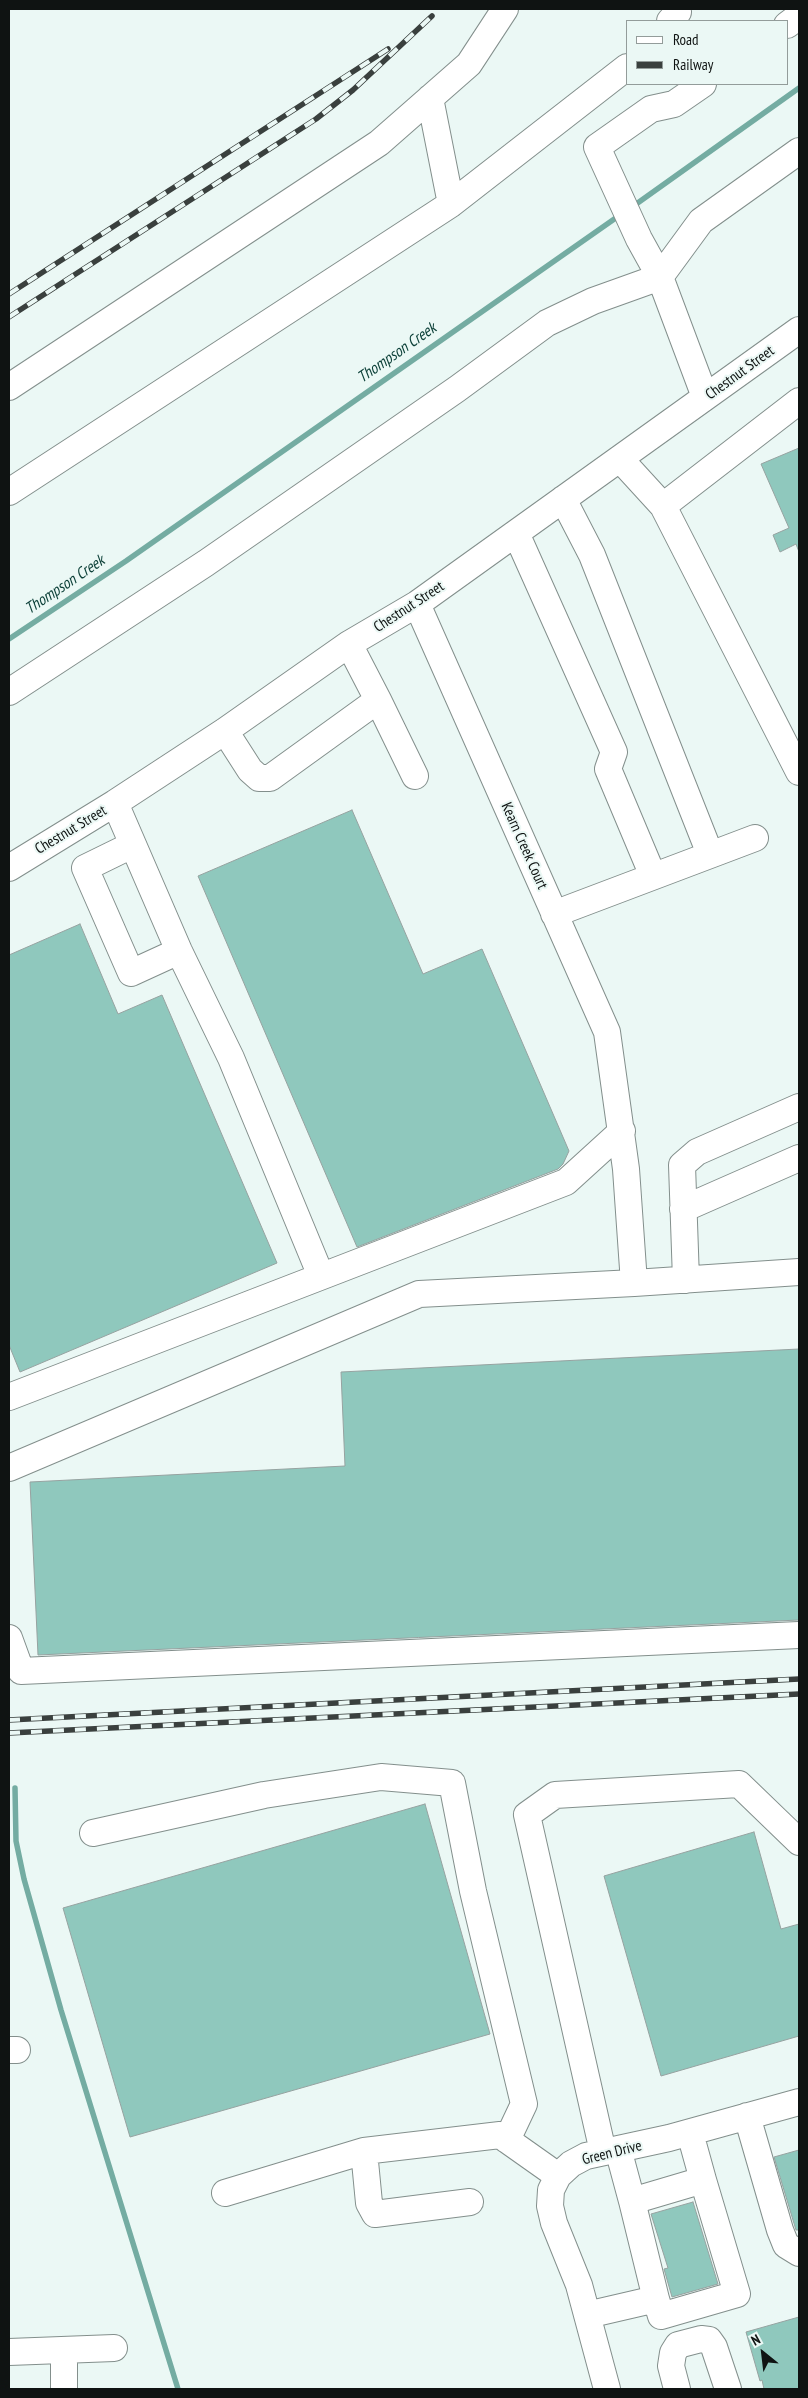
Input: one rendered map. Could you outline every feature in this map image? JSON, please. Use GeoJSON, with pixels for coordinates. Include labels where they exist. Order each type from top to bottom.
{"type":"FeatureCollection","features":[{"type":"Feature","properties":{"kind":"street"},"geometry":{"type":"LineString","coordinates":[[9,387],[379,143],[469,64],[505,9]]}},
{"type":"Feature","properties":{"kind":"street"},"geometry":{"type":"LineString","coordinates":[[788,24],[799,16]]}},
{"type":"Feature","properties":{"kind":"street"},"geometry":{"type":"LineString","coordinates":[[9,492],[451,204],[626,68]]}},
{"type":"Feature","properties":{"kind":"street"},"geometry":{"type":"LineString","coordinates":[[702,85],[674,104],[651,109],[597,147],[646,252],[660,277],[706,397]]}},
{"type":"Feature","properties":{"kind":"street"},"geometry":{"type":"LineString","coordinates":[[430,98],[451,204]]}},
{"type":"Feature","properties":{"kind":"street"},"geometry":{"type":"LineString","coordinates":[[9,692],[206,563],[457,389],[547,323],[593,301],[660,277],[701,221],[799,151]]}},
{"type":"Feature","properties":{"kind":"street","name":"Chestnut Street"},"geometry":{"type":"LineString","coordinates":[[9,868],[114,804],[226,731],[349,644],[417,604],[799,330]]}},
{"type":"Feature","properties":{"kind":"street"},"geometry":{"type":"LineString","coordinates":[[663,506],[799,401]]}},
{"type":"Feature","properties":{"kind":"street"},"geometry":{"type":"LineString","coordinates":[[620,459],[663,506],[799,772]]}},
{"type":"Feature","properties":{"kind":"street"},"geometry":{"type":"LineString","coordinates":[[563,499],[592,555],[710,854]]}},
{"type":"Feature","properties":{"kind":"street"},"geometry":{"type":"LineString","coordinates":[[516,533],[614,752],[608,770],[653,876]]}},
{"type":"Feature","properties":{"kind":"street","name":"Kearn Creek Court"},"geometry":{"type":"LineString","coordinates":[[417,604],[607,1032],[622,1131],[634,1283]]}},
{"type":"Feature","properties":{"kind":"street"},"geometry":{"type":"LineString","coordinates":[[349,644],[416,776]]}},
{"type":"Feature","properties":{"kind":"street"},"geometry":{"type":"LineString","coordinates":[[226,731],[250,770],[259,778],[270,778],[378,700]]}},
{"type":"Feature","properties":{"kind":"street"},"geometry":{"type":"LineString","coordinates":[[114,804],[179,951],[231,1058],[321,1276]]}},
{"type":"Feature","properties":{"kind":"street"},"geometry":{"type":"LineString","coordinates":[[554,914],[755,838]]}},
{"type":"Feature","properties":{"kind":"street"},"geometry":{"type":"LineString","coordinates":[[132,846],[85,868],[131,973],[179,951]]}},
{"type":"Feature","properties":{"kind":"street"},"geometry":{"type":"LineString","coordinates":[[686,1280],[682,1165],[697,1152],[799,1107]]}},
{"type":"Feature","properties":{"kind":"street"},"geometry":{"type":"LineString","coordinates":[[9,1397],[566,1182],[622,1131]]}},
{"type":"Feature","properties":{"kind":"street"},"geometry":{"type":"LineString","coordinates":[[683,1209],[799,1158]]}},
{"type":"Feature","properties":{"kind":"street"},"geometry":{"type":"LineString","coordinates":[[9,1468],[419,1294],[799,1272]]}},
{"type":"Feature","properties":{"kind":"street"},"geometry":{"type":"LineString","coordinates":[[9,1638],[21,1671],[799,1635]]}},
{"type":"Feature","properties":{"kind":"street"},"geometry":{"type":"LineString","coordinates":[[92,1833],[264,1795],[381,1777],[452,1783],[472,1891],[524,2104],[507,2140]]}},
{"type":"Feature","properties":{"kind":"street"},"geometry":{"type":"LineString","coordinates":[[690,2133],[737,2294],[661,2316],[632,2201],[610,2150],[527,1815],[555,1795],[738,1784],[799,1842]]}},
{"type":"Feature","properties":{"kind":"street","name":"Green Drive"},"geometry":{"type":"LineString","coordinates":[[558,2176],[571,2164],[586,2156],[690,2133],[799,2102]]}},
{"type":"Feature","properties":{"kind":"street"},"geometry":{"type":"LineString","coordinates":[[747,2116],[780,2230],[786,2245],[799,2252]]}},
{"type":"Feature","properties":{"kind":"street"},"geometry":{"type":"LineString","coordinates":[[225,2193],[364,2151],[500,2135],[558,2176],[551,2190],[550,2206],[554,2223],[576,2277],[607,2389]]}},
{"type":"Feature","properties":{"kind":"street"},"geometry":{"type":"LineString","coordinates":[[364,2151],[369,2203],[375,2214],[470,2202]]}},
{"type":"Feature","properties":{"kind":"street"},"geometry":{"type":"LineString","coordinates":[[632,2201],[703,2180]]}},
{"type":"Feature","properties":{"kind":"street"},"geometry":{"type":"LineString","coordinates":[[587,2315],[656,2299]]}},
{"type":"Feature","properties":{"kind":"street"},"geometry":{"type":"LineString","coordinates":[[677,2389],[671,2366],[673,2353],[678,2345],[701,2339],[709,2340],[714,2347],[728,2389]]}},
{"type":"Feature","properties":{"kind":"street"},"geometry":{"type":"LineString","coordinates":[[9,2352],[114,2348]]}},
{"type":"Feature","properties":{"kind":"street"},"geometry":{"type":"LineString","coordinates":[[64,2351],[64,2389]]}},
{"type":"Feature","properties":{"kind":"building"},"geometry":{"type":"Polygon","coordinates":[[[799,448],[799,552],[796,544],[780,552],[773,535],[789,528],[761,464],[799,448]]]}},
{"type":"Feature","properties":{"kind":"building"},"geometry":{"type":"Polygon","coordinates":[[[352,810],[423,974],[482,949],[569,1151],[563,1164],[558,1169],[357,1247],[198,876],[352,810]]]}},
{"type":"Feature","properties":{"kind":"building"},"geometry":{"type":"Polygon","coordinates":[[[80,924],[118,1014],[162,995],[277,1263],[20,1372],[9,1345],[9,955],[80,924]]]}},
{"type":"Feature","properties":{"kind":"building"},"geometry":{"type":"Polygon","coordinates":[[[799,1349],[799,1620],[38,1655],[30,1482],[345,1466],[341,1372],[799,1349]]]}},
{"type":"Feature","properties":{"kind":"building"},"geometry":{"type":"Polygon","coordinates":[[[425,1804],[490,2034],[130,2137],[63,1908],[425,1804]]]}},
{"type":"Feature","properties":{"kind":"building"},"geometry":{"type":"Polygon","coordinates":[[[754,1832],[781,1929],[799,1924],[799,2036],[661,2076],[604,1876],[754,1832]]]}},
{"type":"Feature","properties":{"kind":"building"},"geometry":{"type":"Polygon","coordinates":[[[799,2150],[799,2230],[796,2230],[774,2157],[799,2150]]]}},
{"type":"Feature","properties":{"kind":"building"},"geometry":{"type":"Polygon","coordinates":[[[693,2202],[718,2284],[672,2297],[664,2269],[668,2268],[651,2214],[693,2202]]]}},
{"type":"Feature","properties":{"kind":"building"},"geometry":{"type":"Polygon","coordinates":[[[799,2317],[799,2389],[764,2389],[746,2332],[799,2317]]]}},
{"type":"Feature","properties":{"kind":"waterway","name":"Thompson Creek"},"geometry":{"type":"LineString","coordinates":[[632,207],[799,88]]}},
{"type":"Feature","properties":{"kind":"waterway","name":"Thompson Creek"},"geometry":{"type":"LineString","coordinates":[[9,639],[126,561],[620,215]]}},
{"type":"Feature","properties":{"kind":"waterway"},"geometry":{"type":"LineString","coordinates":[[15,1788],[16,1841],[24,1879],[61,2010],[178,2389]]}},
{"type":"Feature","properties":{"kind":"railway"},"geometry":{"type":"LineString","coordinates":[[9,317],[316,119],[353,90],[432,16]]}},
{"type":"Feature","properties":{"kind":"railway"},"geometry":{"type":"LineString","coordinates":[[9,294],[388,49]]}},
{"type":"Feature","properties":{"kind":"railway"},"geometry":{"type":"LineString","coordinates":[[9,1720],[799,1679]]}},
{"type":"Feature","properties":{"kind":"railway"},"geometry":{"type":"LineString","coordinates":[[9,1733],[799,1694]]}}]}
